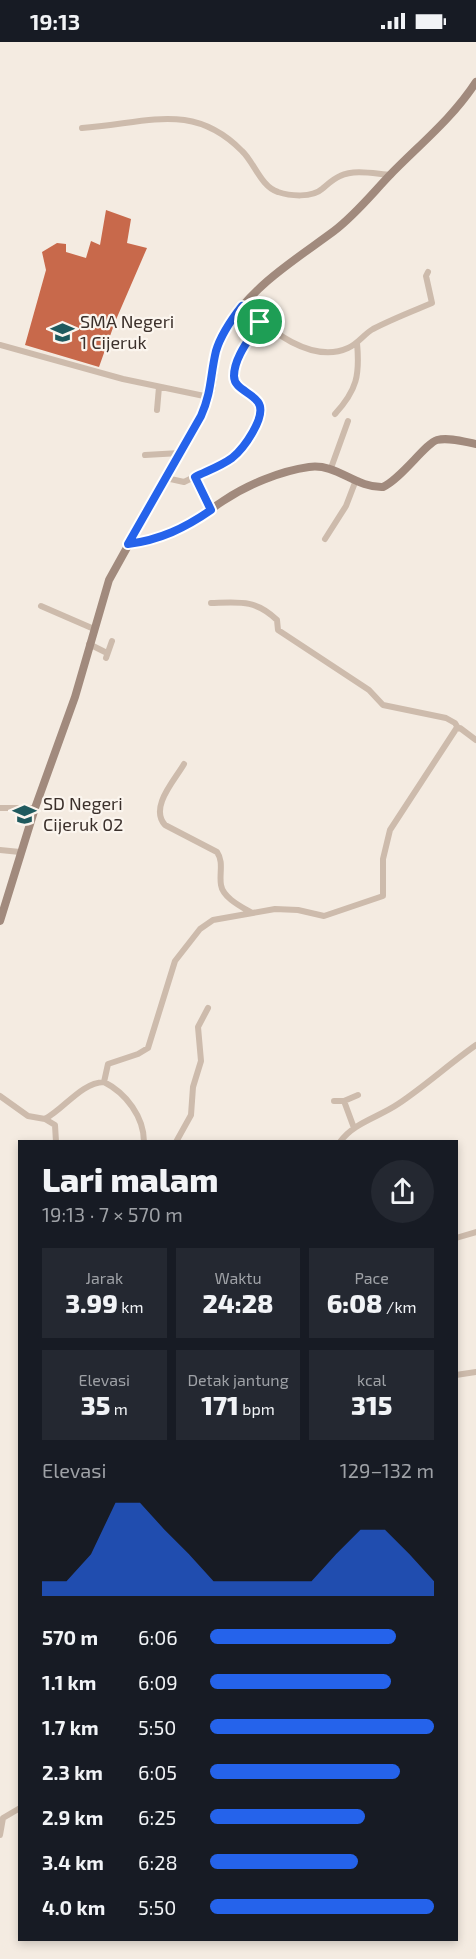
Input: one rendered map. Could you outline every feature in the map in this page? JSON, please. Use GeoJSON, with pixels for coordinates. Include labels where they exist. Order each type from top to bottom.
{"type":"FeatureCollection","features":[{"type":"Feature","properties":{"kind":"main road"},"geometry":{"type":"LineString","coordinates":[[0,921],[20,852],[75,697],[109,580],[209,396],[216,351],[228,325],[242,306],[282,267],[350,218],[437,131],[476,82]]}},
{"type":"Feature","properties":{"kind":"main road"},"geometry":{"type":"LineString","coordinates":[[128,544],[147,542],[174,533],[232,496],[270,478],[310,467],[331,468],[360,482],[374,487],[383,487],[395,480],[434,441],[476,444]]}},
{"type":"Feature","properties":{"kind":"street"},"geometry":{"type":"LineString","coordinates":[[82,128],[165,119],[184,119],[207,124],[242,151],[271,189],[286,193],[305,195],[318,192],[333,180],[347,173],[391,175]]}},
{"type":"Feature","properties":{"kind":"street"},"geometry":{"type":"LineString","coordinates":[[242,306],[260,322],[292,342],[315,350],[337,352],[357,343],[373,329],[432,303],[426,276],[428,272]]}},
{"type":"Feature","properties":{"kind":"street"},"geometry":{"type":"LineString","coordinates":[[166,478],[181,482],[195,477],[236,454],[257,425],[260,406],[236,383],[234,372],[246,344],[260,322]]}},
{"type":"Feature","properties":{"kind":"street"},"geometry":{"type":"LineString","coordinates":[[335,414],[348,399],[356,384],[359,362],[357,343]]}},
{"type":"Feature","properties":{"kind":"street"},"geometry":{"type":"LineString","coordinates":[[0,345],[123,379],[209,396]]}},
{"type":"Feature","properties":{"kind":"street"},"geometry":{"type":"LineString","coordinates":[[157,411],[159,387]]}},
{"type":"Feature","properties":{"kind":"street"},"geometry":{"type":"LineString","coordinates":[[331,468],[348,421]]}},
{"type":"Feature","properties":{"kind":"street"},"geometry":{"type":"LineString","coordinates":[[145,455],[180,453]]}},
{"type":"Feature","properties":{"kind":"street"},"geometry":{"type":"LineString","coordinates":[[195,477],[211,510]]}},
{"type":"Feature","properties":{"kind":"street"},"geometry":{"type":"LineString","coordinates":[[325,539],[360,482]]}},
{"type":"Feature","properties":{"kind":"street"},"geometry":{"type":"LineString","coordinates":[[211,603],[250,602],[256,605],[277,620],[278,630],[369,690],[381,704],[446,718],[476,740]]}},
{"type":"Feature","properties":{"kind":"street"},"geometry":{"type":"LineString","coordinates":[[41,606],[94,629]]}},
{"type":"Feature","properties":{"kind":"street"},"geometry":{"type":"LineString","coordinates":[[89,644],[106,655],[112,642]]}},
{"type":"Feature","properties":{"kind":"street"},"geometry":{"type":"LineString","coordinates":[[104,1082],[108,1064],[138,1054],[148,1048],[175,962],[200,929],[213,920],[287,909],[324,916],[383,897],[382,859],[390,830],[458,728]]}},
{"type":"Feature","properties":{"kind":"street"},"geometry":{"type":"LineString","coordinates":[[184,764],[159,805],[161,820],[165,825],[217,852],[220,858],[221,888],[230,899],[252,914]]}},
{"type":"Feature","properties":{"kind":"street"},"geometry":{"type":"LineString","coordinates":[[0,808],[35,808]]}},
{"type":"Feature","properties":{"kind":"street"},"geometry":{"type":"LineString","coordinates":[[0,850],[20,852]]}},
{"type":"Feature","properties":{"kind":"street"},"geometry":{"type":"LineString","coordinates":[[177,1140],[191,1115],[193,1087],[201,1061],[198,1027],[208,1008]]}},
{"type":"Feature","properties":{"kind":"street"},"geometry":{"type":"LineString","coordinates":[[342,1140],[349,1131],[400,1103],[476,1045]]}},
{"type":"Feature","properties":{"kind":"street"},"geometry":{"type":"LineString","coordinates":[[45,1119],[65,1106],[85,1088],[104,1082],[117,1089],[133,1108],[142,1125],[144,1140]]}},
{"type":"Feature","properties":{"kind":"street"},"geometry":{"type":"LineString","coordinates":[[334,1101],[344,1101],[358,1095]]}},
{"type":"Feature","properties":{"kind":"street"},"geometry":{"type":"LineString","coordinates":[[0,1096],[28,1116],[45,1119],[55,1125],[56,1140]]}},
{"type":"Feature","properties":{"kind":"street"},"geometry":{"type":"LineString","coordinates":[[344,1101],[354,1128]]}},
{"type":"Feature","properties":{"kind":"street"},"geometry":{"type":"LineString","coordinates":[[458,1237],[476,1232]]}},
{"type":"Feature","properties":{"kind":"street"},"geometry":{"type":"LineString","coordinates":[[458,1376],[476,1372]]}},
{"type":"Feature","properties":{"kind":"street"},"geometry":{"type":"LineString","coordinates":[[0,1835],[3,1818],[18,1809]]}},
{"type":"Feature","properties":{"kind":"building"},"geometry":{"type":"Polygon","coordinates":[[[106,210],[131,219],[127,243],[147,248],[115,322],[99,367],[25,345],[46,270],[42,252],[57,243],[66,244],[66,252],[86,258],[91,241],[100,245],[106,210]]]}},
{"type":"Feature","properties":{"kind":"place","name":"SMA Negeri 1 Cijeruk"},"geometry":{"type":"Point","coordinates":[62,332]}},
{"type":"Feature","properties":{"kind":"place","name":"SD Negeri Cijeruk 02"},"geometry":{"type":"Point","coordinates":[25,814]}},
{"type":"Feature","properties":{"kind":"route"},"geometry":{"type":"LineString","coordinates":[[242,306],[260,322],[239,358],[234,378],[236,383],[258,402],[261,413],[257,425],[236,454],[229,460],[195,477],[211,510],[174,533],[147,542],[128,544],[201,416],[209,396],[216,351],[228,325],[242,306]]}}]}
